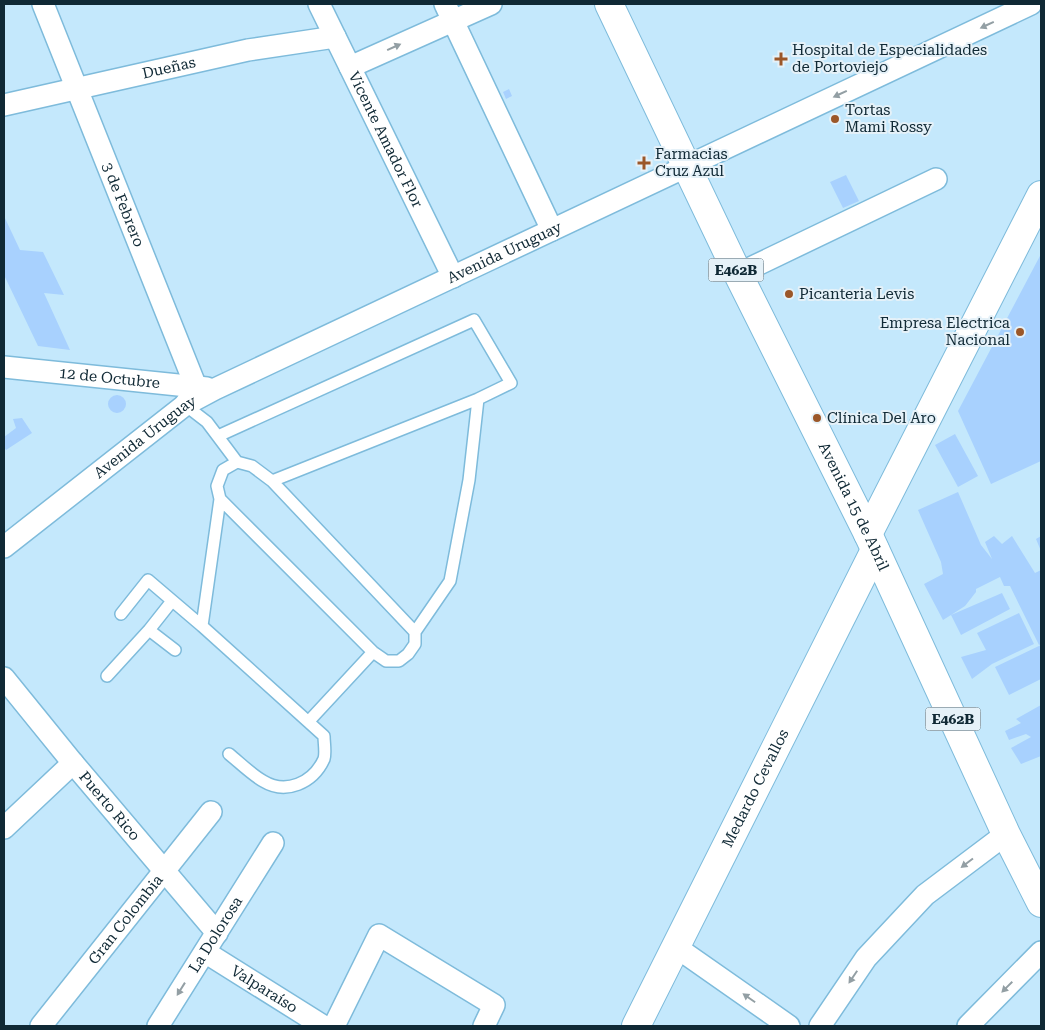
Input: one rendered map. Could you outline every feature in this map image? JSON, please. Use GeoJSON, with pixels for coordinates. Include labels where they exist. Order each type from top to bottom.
{"type":"FeatureCollection","features":[{"type":"Feature","properties":{"kind":"main road","name":"Avenida 15 de Abril"},"geometry":{"type":"LineString","coordinates":[[609,4],[738,274],[871,542],[1006,834],[1041,903]]}},
{"type":"Feature","properties":{"kind":"main road","name":"Medardo Cevallos"},"geometry":{"type":"LineString","coordinates":[[636,1026],[1041,195]]}},
{"type":"Feature","properties":{"kind":"street","name":"3 de Febrero"},"geometry":{"type":"LineString","coordinates":[[43,4],[76,88],[205,388]]}},
{"type":"Feature","properties":{"kind":"street","name":"Vicente Amador Flor"},"geometry":{"type":"LineString","coordinates":[[320,4],[453,277]]}},
{"type":"Feature","properties":{"kind":"street"},"geometry":{"type":"LineString","coordinates":[[350,68],[449,12],[491,4]]}},
{"type":"Feature","properties":{"kind":"street","name":"Avenida Uruguay"},"geometry":{"type":"LineString","coordinates":[[205,388],[453,277],[1032,4]]}},
{"type":"Feature","properties":{"kind":"street"},"geometry":{"type":"LineString","coordinates":[[449,12],[552,230]]}},
{"type":"Feature","properties":{"kind":"street","name":"Dueñas"},"geometry":{"type":"LineString","coordinates":[[4,105],[248,50],[335,37]]}},
{"type":"Feature","properties":{"kind":"street"},"geometry":{"type":"LineString","coordinates":[[738,274],[936,179]]}},
{"type":"Feature","properties":{"kind":"street","name":"12 de Octubre"},"geometry":{"type":"LineString","coordinates":[[4,367],[205,388]]}},
{"type":"Feature","properties":{"kind":"street"},"geometry":{"type":"LineString","coordinates":[[185,405],[205,388]]}},
{"type":"Feature","properties":{"kind":"street","name":"Avenida Uruguay"},"geometry":{"type":"LineString","coordinates":[[4,547],[185,405]]}},
{"type":"Feature","properties":{"kind":"street","name":"Puerto Rico"},"geometry":{"type":"LineString","coordinates":[[4,678],[72,763],[217,933]]}},
{"type":"Feature","properties":{"kind":"street"},"geometry":{"type":"LineString","coordinates":[[4,828],[72,763]]}},
{"type":"Feature","properties":{"kind":"street","name":"Gran Colombia"},"geometry":{"type":"LineString","coordinates":[[41,1026],[211,812]]}},
{"type":"Feature","properties":{"kind":"street"},"geometry":{"type":"LineString","coordinates":[[820,1026],[866,958],[925,895],[1006,834]]}},
{"type":"Feature","properties":{"kind":"street","name":"La Dolorosa"},"geometry":{"type":"LineString","coordinates":[[158,1026],[273,843]]}},
{"type":"Feature","properties":{"kind":"street"},"geometry":{"type":"LineString","coordinates":[[334,1026],[379,935],[494,1005],[484,1026]]}},
{"type":"Feature","properties":{"kind":"street"},"geometry":{"type":"LineString","coordinates":[[676,947],[788,1026]]}},
{"type":"Feature","properties":{"kind":"street","name":"Valparaíso"},"geometry":{"type":"LineString","coordinates":[[205,952],[323,1026]]}},
{"type":"Feature","properties":{"kind":"street"},"geometry":{"type":"LineString","coordinates":[[968,1026],[1041,952]]}},
{"type":"Feature","properties":{"kind":"lane"},"geometry":{"type":"LineString","coordinates":[[218,436],[474,320],[511,383],[478,399],[272,481]]}},
{"type":"Feature","properties":{"kind":"lane"},"geometry":{"type":"LineString","coordinates":[[220,499],[373,652],[386,661],[399,660],[408,654],[415,644],[415,632],[450,581],[468,480],[478,399]]}},
{"type":"Feature","properties":{"kind":"lane"},"geometry":{"type":"LineString","coordinates":[[185,405],[206,422],[237,462],[252,466],[272,481],[415,632]]}},
{"type":"Feature","properties":{"kind":"lane"},"geometry":{"type":"LineString","coordinates":[[202,626],[220,499],[217,486],[223,470],[237,462]]}},
{"type":"Feature","properties":{"kind":"lane"},"geometry":{"type":"LineString","coordinates":[[121,614],[148,580],[324,736],[324,758],[313,776],[298,786],[281,787],[264,782],[229,754]]}},
{"type":"Feature","properties":{"kind":"lane"},"geometry":{"type":"LineString","coordinates":[[107,676],[149,630],[172,601]]}},
{"type":"Feature","properties":{"kind":"lane"},"geometry":{"type":"LineString","coordinates":[[149,630],[175,650]]}},
{"type":"Feature","properties":{"kind":"lane"},"geometry":{"type":"LineString","coordinates":[[309,721],[373,652]]}},
{"type":"Feature","properties":{"kind":"building"},"geometry":{"type":"Polygon","coordinates":[[[509,89],[512,96],[506,99],[503,92],[509,89]]]}},
{"type":"Feature","properties":{"kind":"building"},"geometry":{"type":"Polygon","coordinates":[[[846,175],[859,201],[843,208],[830,182],[846,175]]]}},
{"type":"Feature","properties":{"kind":"building"},"geometry":{"type":"Polygon","coordinates":[[[4,216],[20,250],[43,252],[64,295],[44,293],[70,350],[38,346],[4,275],[4,216]]]}},
{"type":"Feature","properties":{"kind":"building","name":"Empresa Electrica Nacional"},"geometry":{"type":"Polygon","coordinates":[[[1041,254],[1041,461],[991,484],[958,411],[1041,254]]]}},
{"type":"Feature","properties":{"kind":"building"},"geometry":{"type":"Polygon","coordinates":[[[117,395],[123,398],[126,404],[123,410],[117,413],[111,410],[108,404],[111,398],[117,395]]]}},
{"type":"Feature","properties":{"kind":"building"},"geometry":{"type":"Polygon","coordinates":[[[22,418],[32,433],[6,450],[4,447],[4,437],[16,428],[13,419],[22,418]]]}},
{"type":"Feature","properties":{"kind":"building"},"geometry":{"type":"Polygon","coordinates":[[[955,434],[978,476],[958,487],[935,445],[955,434]]]}},
{"type":"Feature","properties":{"kind":"building"},"geometry":{"type":"Polygon","coordinates":[[[958,492],[981,545],[992,559],[985,542],[994,536],[1002,544],[1012,536],[1035,573],[1041,570],[1041,644],[1039,645],[1010,586],[1004,586],[1000,577],[976,589],[976,592],[965,606],[943,620],[924,584],[943,574],[941,562],[918,510],[958,492]]]}},
{"type":"Feature","properties":{"kind":"building"},"geometry":{"type":"Polygon","coordinates":[[[1041,536],[1041,551],[1036,539],[1041,536]]]}},
{"type":"Feature","properties":{"kind":"building"},"geometry":{"type":"Polygon","coordinates":[[[1002,593],[1010,609],[961,635],[951,615],[1002,593]]]}},
{"type":"Feature","properties":{"kind":"building"},"geometry":{"type":"Polygon","coordinates":[[[1019,613],[1034,644],[992,664],[972,679],[961,657],[986,650],[977,633],[1019,613]]]}},
{"type":"Feature","properties":{"kind":"building"},"geometry":{"type":"Polygon","coordinates":[[[1041,645],[1041,679],[1009,695],[995,667],[1041,645]]]}},
{"type":"Feature","properties":{"kind":"building"},"geometry":{"type":"Polygon","coordinates":[[[1041,705],[1041,756],[1021,764],[1011,748],[1031,737],[1026,734],[1009,740],[1005,731],[1021,723],[1016,719],[1041,705]]]}},
{"type":"Feature","properties":{"kind":"place","name":"Hospital de Especialidades de Portoviejo"},"geometry":{"type":"Point","coordinates":[781,59]}},
{"type":"Feature","properties":{"kind":"place","name":"Tortas Mami Rossy"},"geometry":{"type":"Point","coordinates":[835,119]}},
{"type":"Feature","properties":{"kind":"place","name":"Farmacias Cruz Azul"},"geometry":{"type":"Point","coordinates":[644,163]}},
{"type":"Feature","properties":{"kind":"place","name":"Picanteria Levis"},"geometry":{"type":"Point","coordinates":[789,294]}},
{"type":"Feature","properties":{"kind":"place","name":"Empresa Electrica Nacional"},"geometry":{"type":"Point","coordinates":[1020,332]}},
{"type":"Feature","properties":{"kind":"place","name":"Clínica Del Aro"},"geometry":{"type":"Point","coordinates":[817,418]}}]}
